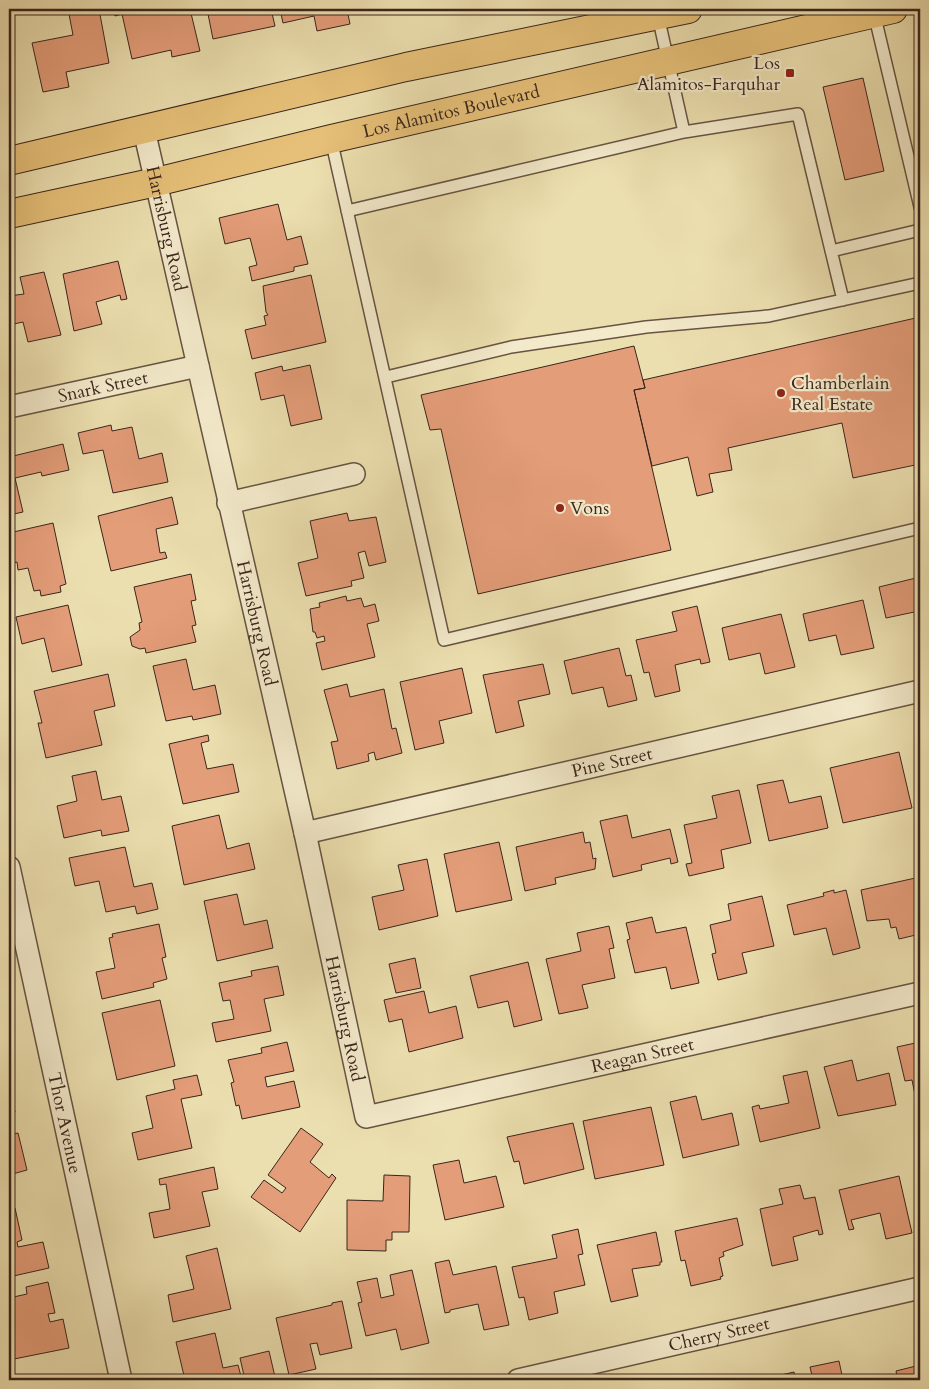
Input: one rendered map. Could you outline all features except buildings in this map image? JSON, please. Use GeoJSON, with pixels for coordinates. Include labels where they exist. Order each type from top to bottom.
{"type":"FeatureCollection","features":[{"type":"Feature","properties":{"kind":"main road"},"geometry":{"type":"LineString","coordinates":[[9,161],[406,67],[688,9]]}},
{"type":"Feature","properties":{"kind":"main road","name":"Los Alamitos Boulevard"},"geometry":{"type":"LineString","coordinates":[[9,214],[156,182],[331,138],[884,11]]}},
{"type":"Feature","properties":{"kind":"street","name":"Harrisburg Road"},"geometry":{"type":"LineString","coordinates":[[144,130],[305,833],[366,1117]]}},
{"type":"Feature","properties":{"kind":"street","name":"Snark Street"},"geometry":{"type":"LineString","coordinates":[[9,407],[198,366]]}},
{"type":"Feature","properties":{"kind":"street"},"geometry":{"type":"LineString","coordinates":[[228,503],[354,474]]}},
{"type":"Feature","properties":{"kind":"street","name":"Pine Street"},"geometry":{"type":"LineString","coordinates":[[305,833],[920,691]]}},
{"type":"Feature","properties":{"kind":"street","name":"Thor Avenue"},"geometry":{"type":"LineString","coordinates":[[9,867],[122,1380]]}},
{"type":"Feature","properties":{"kind":"street","name":"Reagan Street"},"geometry":{"type":"LineString","coordinates":[[366,1117],[920,993]]}},
{"type":"Feature","properties":{"kind":"street","name":"Cherry Street"},"geometry":{"type":"LineString","coordinates":[[518,1380],[920,1288]]}},
{"type":"Feature","properties":{"kind":"lane"},"geometry":{"type":"LineString","coordinates":[[884,11],[920,207]]}},
{"type":"Feature","properties":{"kind":"lane"},"geometry":{"type":"LineString","coordinates":[[658,16],[684,132]]}},
{"type":"Feature","properties":{"kind":"lane"},"geometry":{"type":"LineString","coordinates":[[347,211],[684,132],[798,114],[843,300]]}},
{"type":"Feature","properties":{"kind":"lane"},"geometry":{"type":"LineString","coordinates":[[331,138],[444,640],[920,528]]}},
{"type":"Feature","properties":{"kind":"lane"},"geometry":{"type":"LineString","coordinates":[[831,250],[920,230]]}},
{"type":"Feature","properties":{"kind":"lane"},"geometry":{"type":"LineString","coordinates":[[386,377],[511,347],[646,327],[769,316],[920,283]]}},
{"type":"Feature","properties":{"kind":"place","name":"Los Alamitos-Farquhar"},"geometry":{"type":"Point","coordinates":[790,73]}},
{"type":"Feature","properties":{"kind":"place","name":"Chamberlain Real Estate"},"geometry":{"type":"Point","coordinates":[781,393]}},
{"type":"Feature","properties":{"kind":"place","name":"Vons"},"geometry":{"type":"Point","coordinates":[560,508]}}]}
